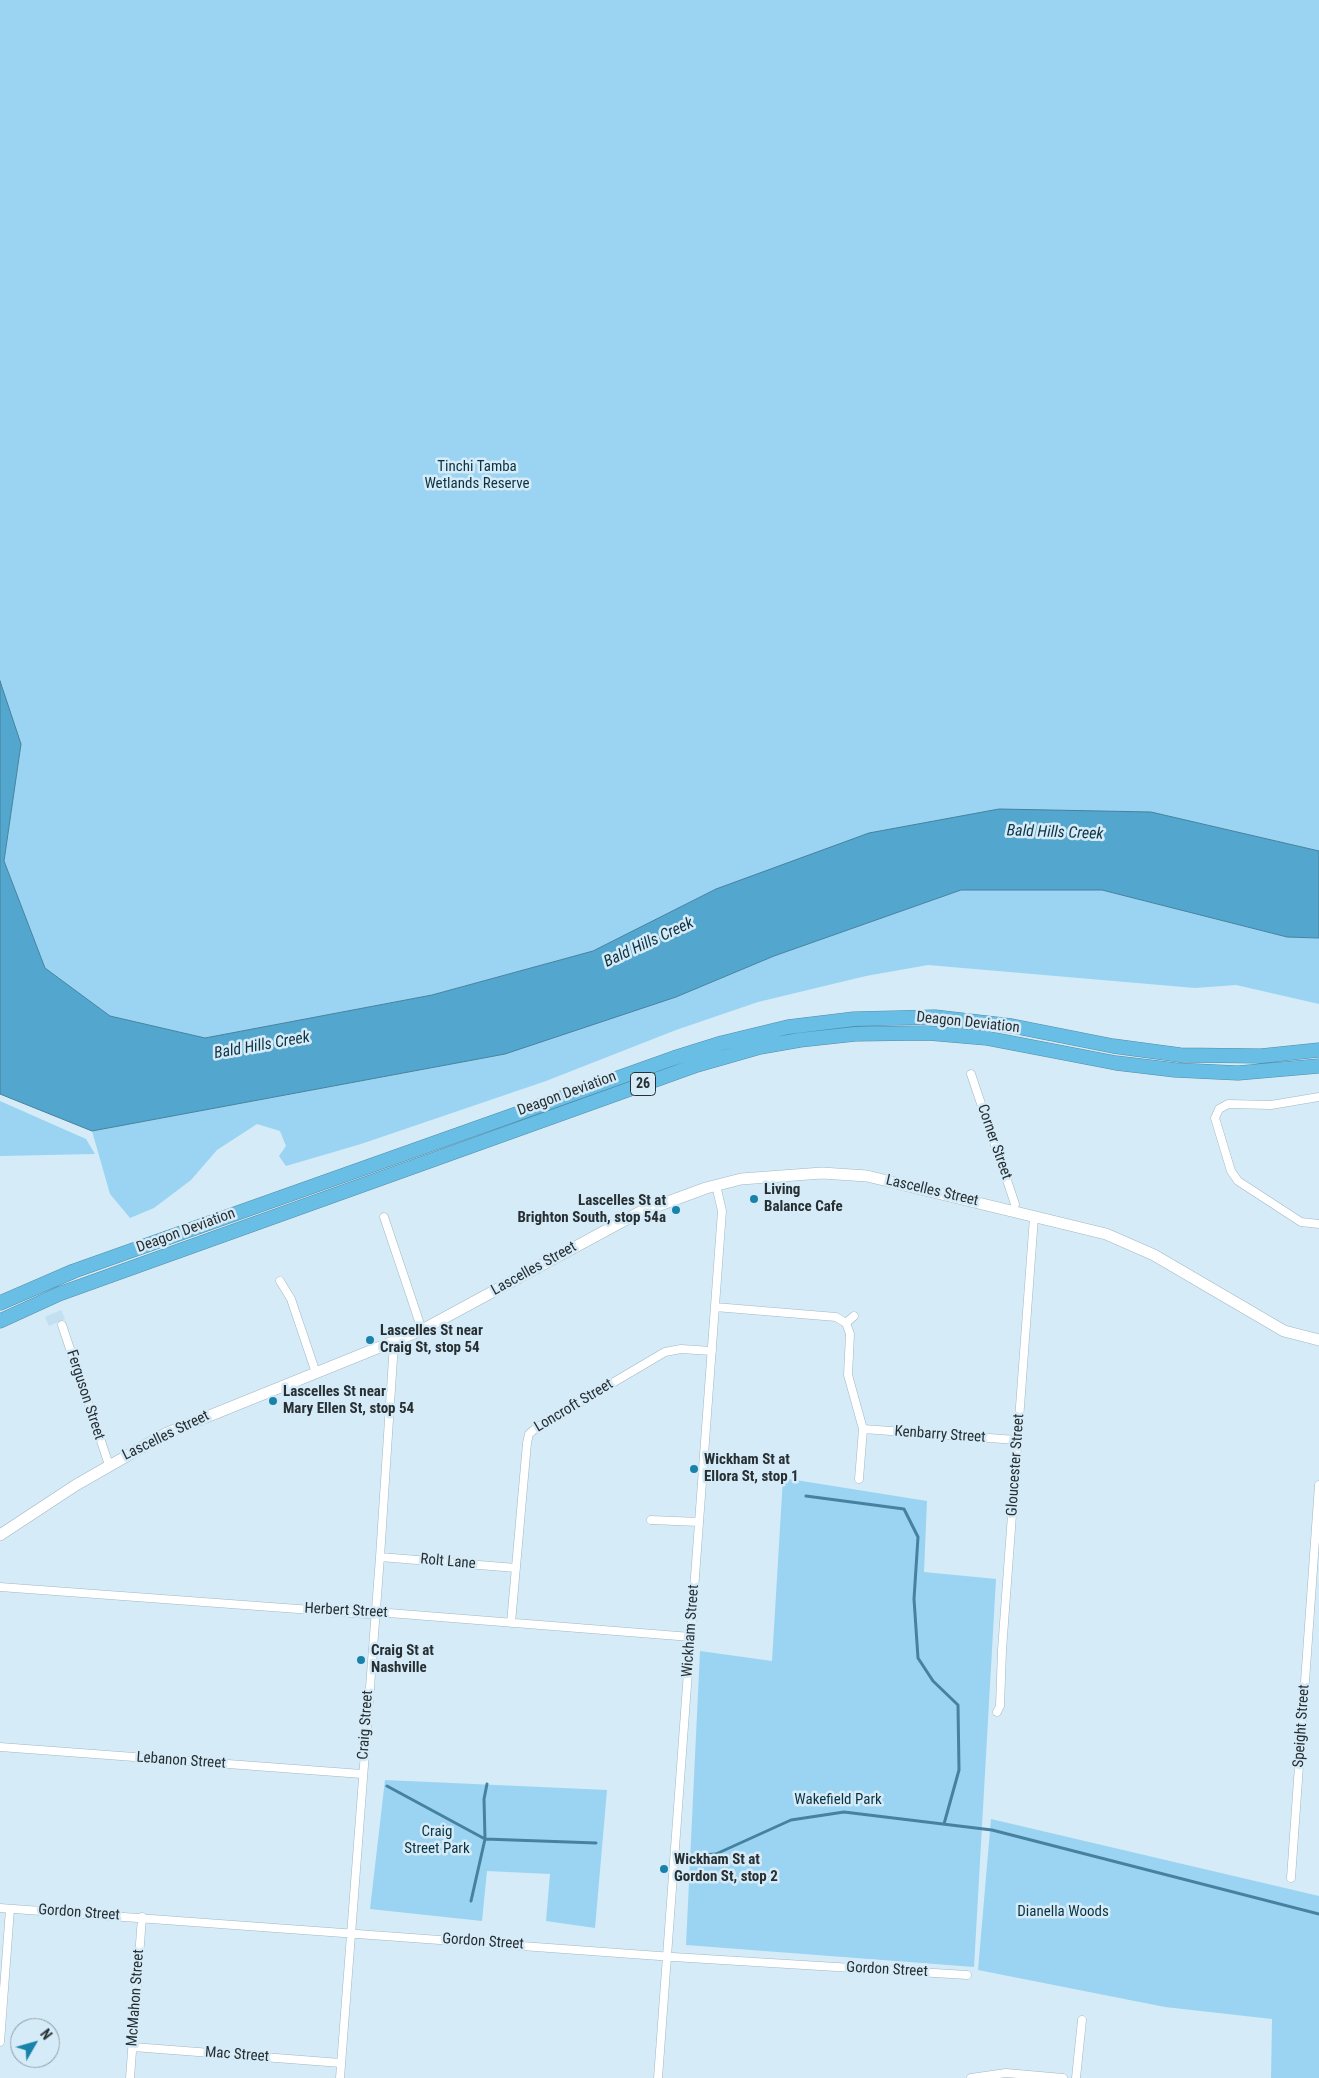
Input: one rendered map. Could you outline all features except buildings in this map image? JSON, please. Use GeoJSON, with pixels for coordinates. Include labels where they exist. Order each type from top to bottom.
{"type":"FeatureCollection","features":[{"type":"Feature","properties":{"kind":"highway","name":"Deagon Deviation"},"geometry":{"type":"LineString","coordinates":[[0,1303],[74,1271],[674,1058],[722,1043],[788,1027],[854,1019],[935,1018],[1004,1025],[1113,1046],[1180,1055],[1261,1056],[1319,1050]]}},
{"type":"Feature","properties":{"kind":"highway","name":"Deagon Deviation"},"geometry":{"type":"LineString","coordinates":[[0,1321],[59,1294],[128,1269],[697,1065],[760,1048],[855,1034],[928,1033],[986,1038],[1116,1063],[1175,1070],[1238,1073],[1319,1066]]}},
{"type":"Feature","properties":{"kind":"street","name":"Corner Street"},"geometry":{"type":"LineString","coordinates":[[972,1074],[1015,1204],[1013,1211]]}},
{"type":"Feature","properties":{"kind":"street"},"geometry":{"type":"LineString","coordinates":[[1319,1097],[1271,1105],[1228,1104],[1219,1109],[1215,1118],[1231,1171],[1238,1180],[1301,1222],[1319,1224]]}},
{"type":"Feature","properties":{"kind":"street","name":"Lascelles Street"},"geometry":{"type":"LineString","coordinates":[[0,1536],[109,1465],[187,1423],[394,1343],[422,1330],[614,1224],[659,1204],[716,1185],[742,1179],[782,1175],[851,1174],[895,1182],[1106,1234],[1134,1245],[1284,1331],[1319,1340]]}},
{"type":"Feature","properties":{"kind":"street","name":"Wickham Street"},"geometry":{"type":"LineString","coordinates":[[658,2078],[716,1307],[722,1211],[716,1185]]}},
{"type":"Feature","properties":{"kind":"street"},"geometry":{"type":"LineString","coordinates":[[384,1217],[422,1330]]}},
{"type":"Feature","properties":{"kind":"street","name":"Gloucester Street"},"geometry":{"type":"LineString","coordinates":[[997,1712],[1000,1706],[1034,1217]]}},
{"type":"Feature","properties":{"kind":"street"},"geometry":{"type":"LineString","coordinates":[[280,1281],[291,1299],[316,1373]]}},
{"type":"Feature","properties":{"kind":"street"},"geometry":{"type":"LineString","coordinates":[[716,1307],[836,1316],[846,1323],[850,1334],[848,1375],[863,1429],[859,1479]]}},
{"type":"Feature","properties":{"kind":"street"},"geometry":{"type":"LineString","coordinates":[[846,1323],[854,1316]]}},
{"type":"Feature","properties":{"kind":"street","name":"Ferguson Street"},"geometry":{"type":"LineString","coordinates":[[62,1325],[109,1465]]}},
{"type":"Feature","properties":{"kind":"street","name":"Craig Street"},"geometry":{"type":"LineString","coordinates":[[340,2078],[374,1614],[380,1557],[394,1343]]}},
{"type":"Feature","properties":{"kind":"street","name":"Loncroft Street"},"geometry":{"type":"LineString","coordinates":[[511,1623],[526,1442],[529,1434],[664,1352],[681,1349],[712,1351]]}},
{"type":"Feature","properties":{"kind":"street","name":"Kenbarry Street"},"geometry":{"type":"LineString","coordinates":[[863,1429],[1017,1440]]}},
{"type":"Feature","properties":{"kind":"street","name":"Speight Street"},"geometry":{"type":"LineString","coordinates":[[1291,1878],[1319,1485]]}},
{"type":"Feature","properties":{"kind":"street"},"geometry":{"type":"LineString","coordinates":[[651,1520],[699,1522]]}},
{"type":"Feature","properties":{"kind":"street","name":"Rolt Lane"},"geometry":{"type":"LineString","coordinates":[[380,1557],[516,1568]]}},
{"type":"Feature","properties":{"kind":"street","name":"Herbert Street"},"geometry":{"type":"LineString","coordinates":[[0,1587],[691,1637]]}},
{"type":"Feature","properties":{"kind":"street","name":"Lebanon Street"},"geometry":{"type":"LineString","coordinates":[[0,1747],[362,1774]]}},
{"type":"Feature","properties":{"kind":"street","name":"Gordon Street"},"geometry":{"type":"LineString","coordinates":[[0,1908],[667,1956],[967,1975]]}},
{"type":"Feature","properties":{"kind":"street"},"geometry":{"type":"LineString","coordinates":[[0,2042],[10,1908]]}},
{"type":"Feature","properties":{"kind":"street","name":"McMahon Street"},"geometry":{"type":"LineString","coordinates":[[130,2078],[142,1917]]}},
{"type":"Feature","properties":{"kind":"street"},"geometry":{"type":"LineString","coordinates":[[1076,2078],[1082,2020]]}},
{"type":"Feature","properties":{"kind":"street","name":"Mac Street"},"geometry":{"type":"LineString","coordinates":[[133,2047],[341,2063]]}},
{"type":"Feature","properties":{"kind":"street"},"geometry":{"type":"LineString","coordinates":[[971,2078],[1006,2073],[1063,2078]]}},
{"type":"Feature","properties":{"kind":"shaded area"},"geometry":{"type":"Polygon","coordinates":[[[61,1310],[65,1319],[49,1326],[45,1317],[61,1310]]]}},
{"type":"Feature","properties":{"kind":"green space","name":"Tinchi Tamba Wetlands Reserve"},"geometry":{"type":"Polygon","coordinates":[[[0,0],[1319,0],[1319,851],[1151,812],[716,889],[593,951],[432,995],[205,1038],[110,1016],[45,968],[4,861],[21,744],[0,681],[0,0]]]}},
{"type":"Feature","properties":{"kind":"green space"},"geometry":{"type":"Polygon","coordinates":[[[961,890],[1102,890],[1287,937],[1319,938],[1319,1004],[1236,985],[1195,988],[928,965],[866,976],[758,1002],[676,1030],[546,1081],[361,1144],[286,1166],[279,1156],[286,1146],[280,1131],[257,1124],[217,1150],[191,1180],[154,1208],[130,1218],[110,1194],[92,1131],[505,1054],[676,997],[774,956],[961,890]]]}},
{"type":"Feature","properties":{"kind":"green space"},"geometry":{"type":"Polygon","coordinates":[[[0,1101],[86,1139],[95,1154],[0,1156],[0,1101]]]}},
{"type":"Feature","properties":{"kind":"green space","name":"Wakefield Park"},"geometry":{"type":"Polygon","coordinates":[[[783,1478],[927,1501],[924,1572],[996,1579],[974,1967],[686,1945],[700,1651],[772,1661],[783,1478]]]}},
{"type":"Feature","properties":{"kind":"green space","name":"Craig Street Park"},"geometry":{"type":"Polygon","coordinates":[[[385,1780],[607,1790],[595,1928],[546,1921],[550,1874],[487,1871],[482,1921],[370,1909],[385,1780]]]}},
{"type":"Feature","properties":{"kind":"green space","name":"Dianella Woods"},"geometry":{"type":"Polygon","coordinates":[[[991,1819],[1319,1896],[1319,2078],[1271,2078],[1272,2019],[1165,2007],[978,1970],[991,1819]]]}},
{"type":"Feature","properties":{"kind":"water","name":"Bald Hills Creek"},"geometry":{"type":"Polygon","coordinates":[[[0,681],[21,744],[4,861],[45,968],[110,1016],[205,1038],[432,995],[593,951],[716,889],[869,833],[999,809],[1151,812],[1319,851],[1319,938],[1287,937],[1102,890],[961,890],[774,956],[676,997],[505,1054],[92,1131],[0,1094],[0,681]]]}},
{"type":"Feature","properties":{"kind":"waterway"},"geometry":{"type":"LineString","coordinates":[[806,1496],[904,1509],[918,1537],[914,1599],[918,1658],[933,1681],[958,1705],[959,1770],[944,1824]]}},
{"type":"Feature","properties":{"kind":"waterway"},"geometry":{"type":"LineString","coordinates":[[471,1901],[485,1839],[484,1799],[487,1784]]}},
{"type":"Feature","properties":{"kind":"waterway"},"geometry":{"type":"LineString","coordinates":[[387,1786],[485,1839],[596,1843]]}},
{"type":"Feature","properties":{"kind":"waterway"},"geometry":{"type":"LineString","coordinates":[[688,1856],[716,1854],[791,1820],[844,1812],[992,1830],[1319,1914]]}},
{"type":"Feature","properties":{"kind":"place","name":"Living Balance Cafe"},"geometry":{"type":"Point","coordinates":[754,1199]}},
{"type":"Feature","properties":{"kind":"place","name":"Lascelles St at Brighton South, stop 54a"},"geometry":{"type":"Point","coordinates":[676,1210]}},
{"type":"Feature","properties":{"kind":"place","name":"Lascelles St near Craig St, stop 54"},"geometry":{"type":"Point","coordinates":[370,1340]}},
{"type":"Feature","properties":{"kind":"place","name":"Lascelles St near Mary Ellen St, stop 54"},"geometry":{"type":"Point","coordinates":[273,1401]}},
{"type":"Feature","properties":{"kind":"place","name":"Wickham St at Ellora St, stop 1"},"geometry":{"type":"Point","coordinates":[694,1469]}},
{"type":"Feature","properties":{"kind":"place","name":"Craig St at Nashville"},"geometry":{"type":"Point","coordinates":[361,1660]}},
{"type":"Feature","properties":{"kind":"place","name":"Wickham St at Gordon St, stop 2"},"geometry":{"type":"Point","coordinates":[664,1869]}}]}
